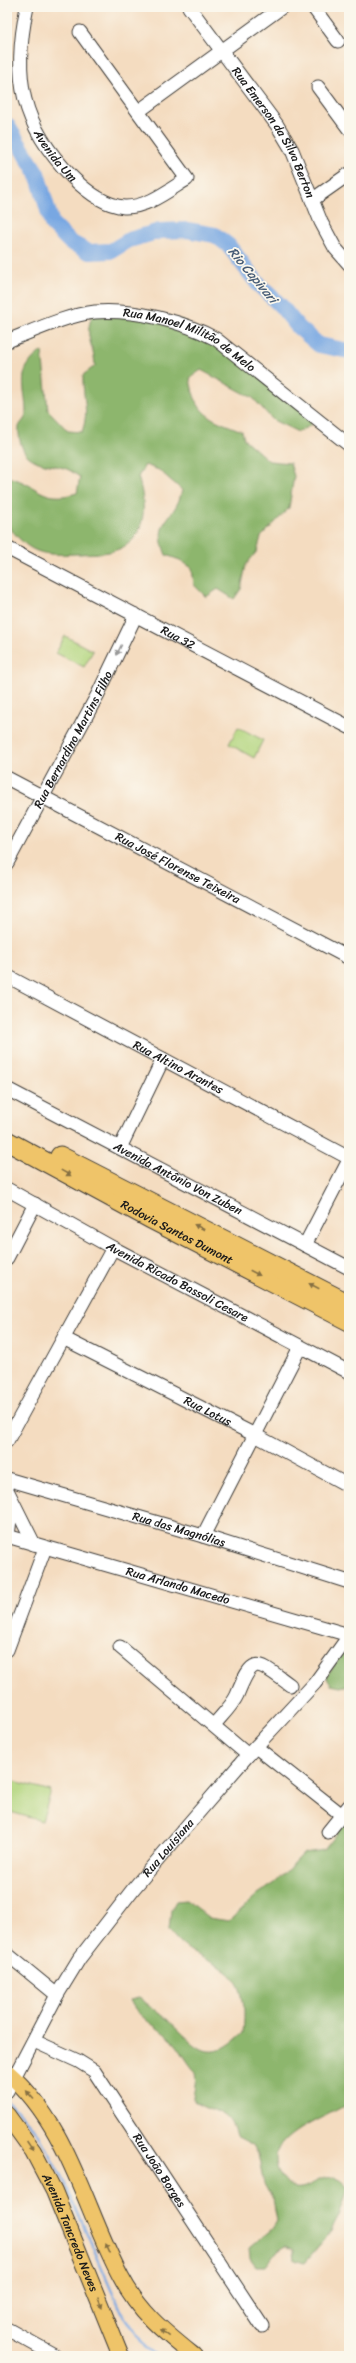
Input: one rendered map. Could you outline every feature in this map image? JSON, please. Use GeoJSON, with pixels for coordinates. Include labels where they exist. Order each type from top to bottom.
{"type":"FeatureCollection","features":[{"type":"Feature","properties":{"kind":"highway","name":"Rodovia Santos Dumont"},"geometry":{"type":"LineString","coordinates":[[7,1129],[349,1304]]}},
{"type":"Feature","properties":{"kind":"highway","name":"Rodovia Santos Dumont"},"geometry":{"type":"LineString","coordinates":[[7,1141],[152,1219],[349,1321]]}},
{"type":"Feature","properties":{"kind":"main road"},"geometry":{"type":"LineString","coordinates":[[10,2082],[31,2096],[56,2133],[121,2277],[140,2306],[158,2328],[194,2356]]}},
{"type":"Feature","properties":{"kind":"main road","name":"Avenida Tancredo Neves"},"geometry":{"type":"LineString","coordinates":[[7,2115],[33,2151],[54,2191],[121,2356]]}},
{"type":"Feature","properties":{"kind":"street","name":"Avenida Um"},"geometry":{"type":"LineString","coordinates":[[28,7],[20,52],[22,94],[32,124],[53,158],[83,188],[104,201],[124,207],[142,204],[162,195],[187,179],[139,111]]}},
{"type":"Feature","properties":{"kind":"street","name":"Rua Emerson da Silva Berton"},"geometry":{"type":"LineString","coordinates":[[189,7],[277,125],[292,150],[312,200],[335,248],[349,264]]}},
{"type":"Feature","properties":{"kind":"street"},"geometry":{"type":"LineString","coordinates":[[80,32],[139,111],[282,7]]}},
{"type":"Feature","properties":{"kind":"street"},"geometry":{"type":"LineString","coordinates":[[313,7],[338,41]]}},
{"type":"Feature","properties":{"kind":"street"},"geometry":{"type":"LineString","coordinates":[[318,86],[349,129]]}},
{"type":"Feature","properties":{"kind":"street"},"geometry":{"type":"LineString","coordinates":[[312,200],[349,174]]}},
{"type":"Feature","properties":{"kind":"street","name":"Rua Manoel Militão de Melo"},"geometry":{"type":"LineString","coordinates":[[7,341],[94,312],[144,315],[198,329],[216,339],[349,445]]}},
{"type":"Feature","properties":{"kind":"street","name":"Rua 32"},"geometry":{"type":"LineString","coordinates":[[7,548],[349,727]]}},
{"type":"Feature","properties":{"kind":"street","name":"Rua Bernardino Martins Filho"},"geometry":{"type":"LineString","coordinates":[[7,863],[98,694],[136,615]]}},
{"type":"Feature","properties":{"kind":"street","name":"Rua José Florense Teixeira"},"geometry":{"type":"LineString","coordinates":[[7,778],[349,958]]}},
{"type":"Feature","properties":{"kind":"street","name":"Rua Altino Arantes"},"geometry":{"type":"LineString","coordinates":[[7,976],[349,1159]]}},
{"type":"Feature","properties":{"kind":"street"},"geometry":{"type":"LineString","coordinates":[[120,1148],[163,1059]]}},
{"type":"Feature","properties":{"kind":"street","name":"Avenida Antônio Von Zuben"},"geometry":{"type":"LineString","coordinates":[[7,1089],[349,1268]]}},
{"type":"Feature","properties":{"kind":"street"},"geometry":{"type":"LineString","coordinates":[[305,1245],[349,1159]]}},
{"type":"Feature","properties":{"kind":"street","name":"Avenida Ricado Bassoli Cesare"},"geometry":{"type":"LineString","coordinates":[[7,1189],[112,1248],[349,1372]]}},
{"type":"Feature","properties":{"kind":"street"},"geometry":{"type":"LineString","coordinates":[[7,1258],[36,1204]]}},
{"type":"Feature","properties":{"kind":"street"},"geometry":{"type":"LineString","coordinates":[[7,1441],[65,1339],[112,1248]]}},
{"type":"Feature","properties":{"kind":"street","name":"Rua Lotus"},"geometry":{"type":"LineString","coordinates":[[65,1339],[254,1435],[349,1486]]}},
{"type":"Feature","properties":{"kind":"street"},"geometry":{"type":"LineString","coordinates":[[204,1536],[300,1347]]}},
{"type":"Feature","properties":{"kind":"street","name":"Rua das Magnólias"},"geometry":{"type":"LineString","coordinates":[[7,1478],[204,1536],[349,1582]]}},
{"type":"Feature","properties":{"kind":"street"},"geometry":{"type":"LineString","coordinates":[[7,1490],[12,1503],[39,1546],[7,1650]]}},
{"type":"Feature","properties":{"kind":"street"},"geometry":{"type":"LineString","coordinates":[[7,1536],[12,1503]]}},
{"type":"Feature","properties":{"kind":"street","name":"Rua Arlando Macedo"},"geometry":{"type":"LineString","coordinates":[[7,1536],[349,1635]]}},
{"type":"Feature","properties":{"kind":"street","name":"Rua Louisiana"},"geometry":{"type":"LineString","coordinates":[[10,2082],[34,2041],[57,1995],[79,1959],[134,1888],[252,1751],[315,1683],[349,1635]]}},
{"type":"Feature","properties":{"kind":"street"},"geometry":{"type":"LineString","coordinates":[[120,1647],[214,1726],[346,1811],[328,1832]]}},
{"type":"Feature","properties":{"kind":"street"},"geometry":{"type":"LineString","coordinates":[[214,1726],[236,1697],[241,1681],[249,1668],[256,1665],[264,1666],[290,1685]]}},
{"type":"Feature","properties":{"kind":"street"},"geometry":{"type":"LineString","coordinates":[[7,1954],[57,1995]]}},
{"type":"Feature","properties":{"kind":"street","name":"Rua João Borges"},"geometry":{"type":"LineString","coordinates":[[34,2041],[78,2061],[94,2071],[262,2326]]}},
{"type":"Feature","properties":{"kind":"street"},"geometry":{"type":"LineString","coordinates":[[7,2329],[56,2356]]}},
{"type":"Feature","properties":{"kind":"green space"},"geometry":{"type":"Polygon","coordinates":[[[94,312],[182,320],[309,410],[311,425],[298,432],[273,420],[253,398],[201,370],[190,378],[196,401],[206,414],[221,423],[242,431],[244,439],[269,461],[290,463],[294,476],[289,508],[261,537],[257,551],[246,565],[241,589],[234,599],[218,589],[206,597],[194,585],[192,568],[180,560],[166,555],[161,534],[166,521],[179,501],[182,490],[159,470],[145,465],[138,477],[143,499],[142,521],[139,531],[133,539],[124,546],[113,551],[101,553],[42,553],[32,549],[20,540],[7,525],[7,477],[27,484],[47,495],[65,496],[77,493],[80,477],[67,469],[37,462],[28,456],[20,443],[19,427],[26,414],[24,387],[25,372],[33,358],[42,351],[48,410],[68,431],[82,432],[86,410],[83,375],[95,366],[89,334],[89,327],[94,312]]]}},
{"type":"Feature","properties":{"kind":"green space"},"geometry":{"type":"Polygon","coordinates":[[[65,636],[93,651],[84,667],[56,653],[65,636]]]}},
{"type":"Feature","properties":{"kind":"green space"},"geometry":{"type":"Polygon","coordinates":[[[238,727],[263,740],[254,758],[229,744],[238,727]]]}},
{"type":"Feature","properties":{"kind":"green space"},"geometry":{"type":"Polygon","coordinates":[[[345,1649],[349,1649],[349,1685],[340,1687],[331,1685],[326,1677],[345,1649]]]}},
{"type":"Feature","properties":{"kind":"green space"},"geometry":{"type":"Polygon","coordinates":[[[7,1779],[51,1791],[42,1821],[7,1811],[7,1779]]]}},
{"type":"Feature","properties":{"kind":"green space"},"geometry":{"type":"Polygon","coordinates":[[[349,1813],[349,2103],[292,2135],[284,2142],[276,2154],[277,2167],[280,2173],[287,2183],[294,2188],[301,2188],[331,2177],[340,2180],[348,2188],[339,2216],[330,2233],[304,2263],[295,2260],[294,2250],[285,2246],[277,2251],[266,2266],[256,2266],[250,2258],[249,2248],[272,2229],[277,2221],[273,2200],[264,2184],[258,2154],[253,2145],[236,2136],[233,2127],[225,2116],[194,2101],[197,2079],[196,2072],[172,2040],[143,2017],[133,2006],[130,2000],[139,1998],[166,2018],[195,2045],[203,2050],[211,2051],[220,2049],[230,2044],[243,2033],[244,2007],[240,1988],[232,1976],[221,1968],[195,1954],[182,1944],[169,1930],[171,1910],[176,1901],[186,1900],[209,1918],[229,1921],[258,1894],[275,1883],[304,1853],[324,1850],[337,1834],[349,1813]]]}},
{"type":"Feature","properties":{"kind":"waterway","name":"Rio Capivari"},"geometry":{"type":"LineString","coordinates":[[7,125],[37,173],[52,224],[70,242],[89,252],[111,251],[129,240],[160,231],[187,230],[215,235],[228,245],[259,285],[281,306],[298,327],[319,345],[349,351]]}},
{"type":"Feature","properties":{"kind":"waterway"},"geometry":{"type":"LineString","coordinates":[[7,2100],[39,2135],[68,2190],[119,2307],[145,2347],[157,2356]]}}]}
